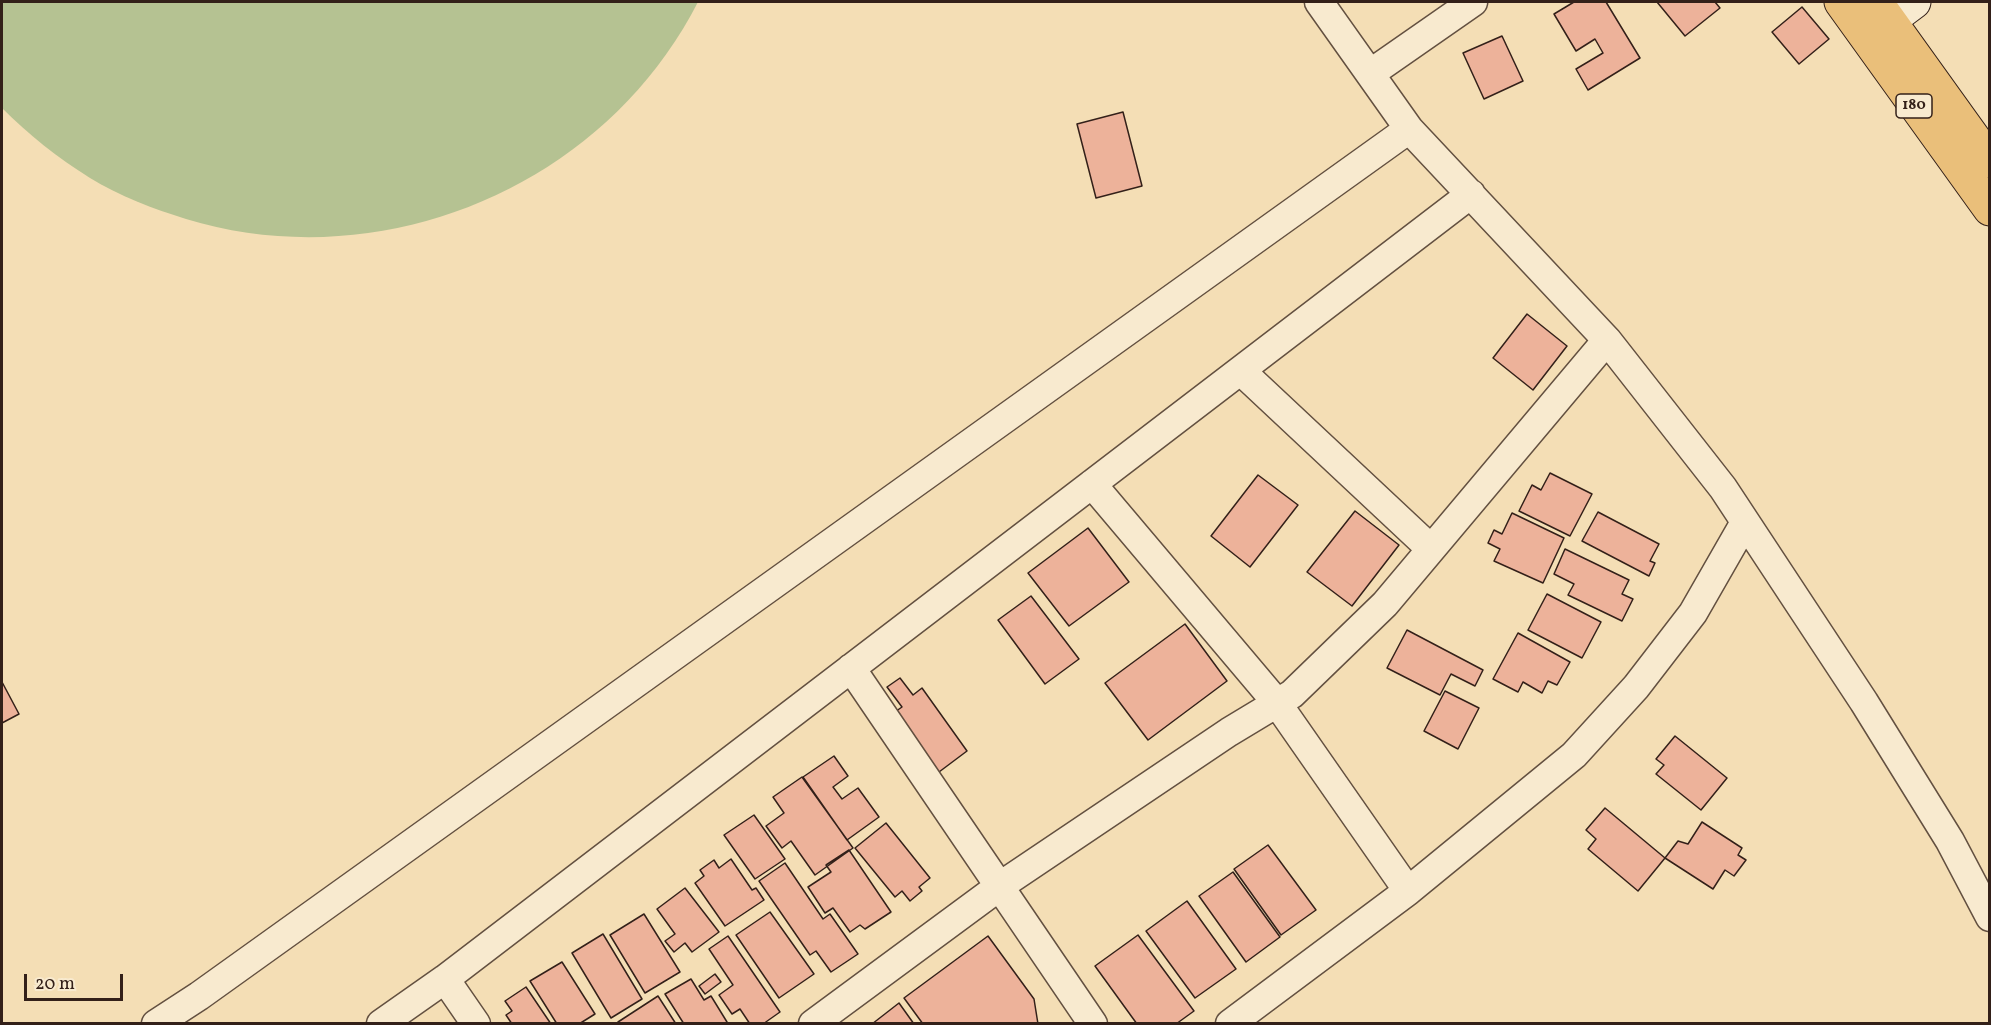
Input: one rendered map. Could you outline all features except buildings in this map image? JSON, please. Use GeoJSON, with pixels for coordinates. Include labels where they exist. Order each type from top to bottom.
{"type":"FeatureCollection","features":[{"type":"Feature","properties":{"kind":"highway","name":"180"},"geometry":{"type":"LineString","coordinates":[[1841,2],[1886,14],[1989,161]]}},
{"type":"Feature","properties":{"kind":"highway","name":"180"},"geometry":{"type":"LineString","coordinates":[[1886,14],[1989,209]]}},
{"type":"Feature","properties":{"kind":"street"},"geometry":{"type":"LineString","coordinates":[[1318,2],[1371,72],[1409,129],[1607,340],[1723,488],[1744,524],[1864,702],[1950,841],[1989,917]]}},
{"type":"Feature","properties":{"kind":"street"},"geometry":{"type":"LineString","coordinates":[[1371,72],[1473,2]]}},
{"type":"Feature","properties":{"kind":"street"},"geometry":{"type":"LineString","coordinates":[[156,1023],[198,1010],[1409,129]]}},
{"type":"Feature","properties":{"kind":"street"},"geometry":{"type":"LineString","coordinates":[[381,1023],[445,979],[1471,194]]}},
{"type":"Feature","properties":{"kind":"street"},"geometry":{"type":"LineString","coordinates":[[813,1023],[999,886],[1229,732],[1292,694],[1385,604],[1607,340]]}},
{"type":"Feature","properties":{"kind":"street"},"geometry":{"type":"LineString","coordinates":[[1241,371],[1431,549]]}},
{"type":"Feature","properties":{"kind":"street"},"geometry":{"type":"LineString","coordinates":[[1092,484],[1277,703],[1408,891]]}},
{"type":"Feature","properties":{"kind":"street"},"geometry":{"type":"LineString","coordinates":[[1230,1023],[1408,891],[1574,755],[1636,687],[1693,613],[1744,524]]}},
{"type":"Feature","properties":{"kind":"street"},"geometry":{"type":"LineString","coordinates":[[851,668],[1092,1023]]}},
{"type":"Feature","properties":{"kind":"street"},"geometry":{"type":"LineString","coordinates":[[445,979],[476,1023]]}},
{"type":"Feature","properties":{"kind":"green space"},"geometry":{"type":"Polygon","coordinates":[[[2,2],[698,2],[657,67],[606,122],[547,167],[481,202],[410,225],[336,236],[261,234],[186,219],[113,191],[67,162],[33,137],[2,108],[2,2]]]}}]}
